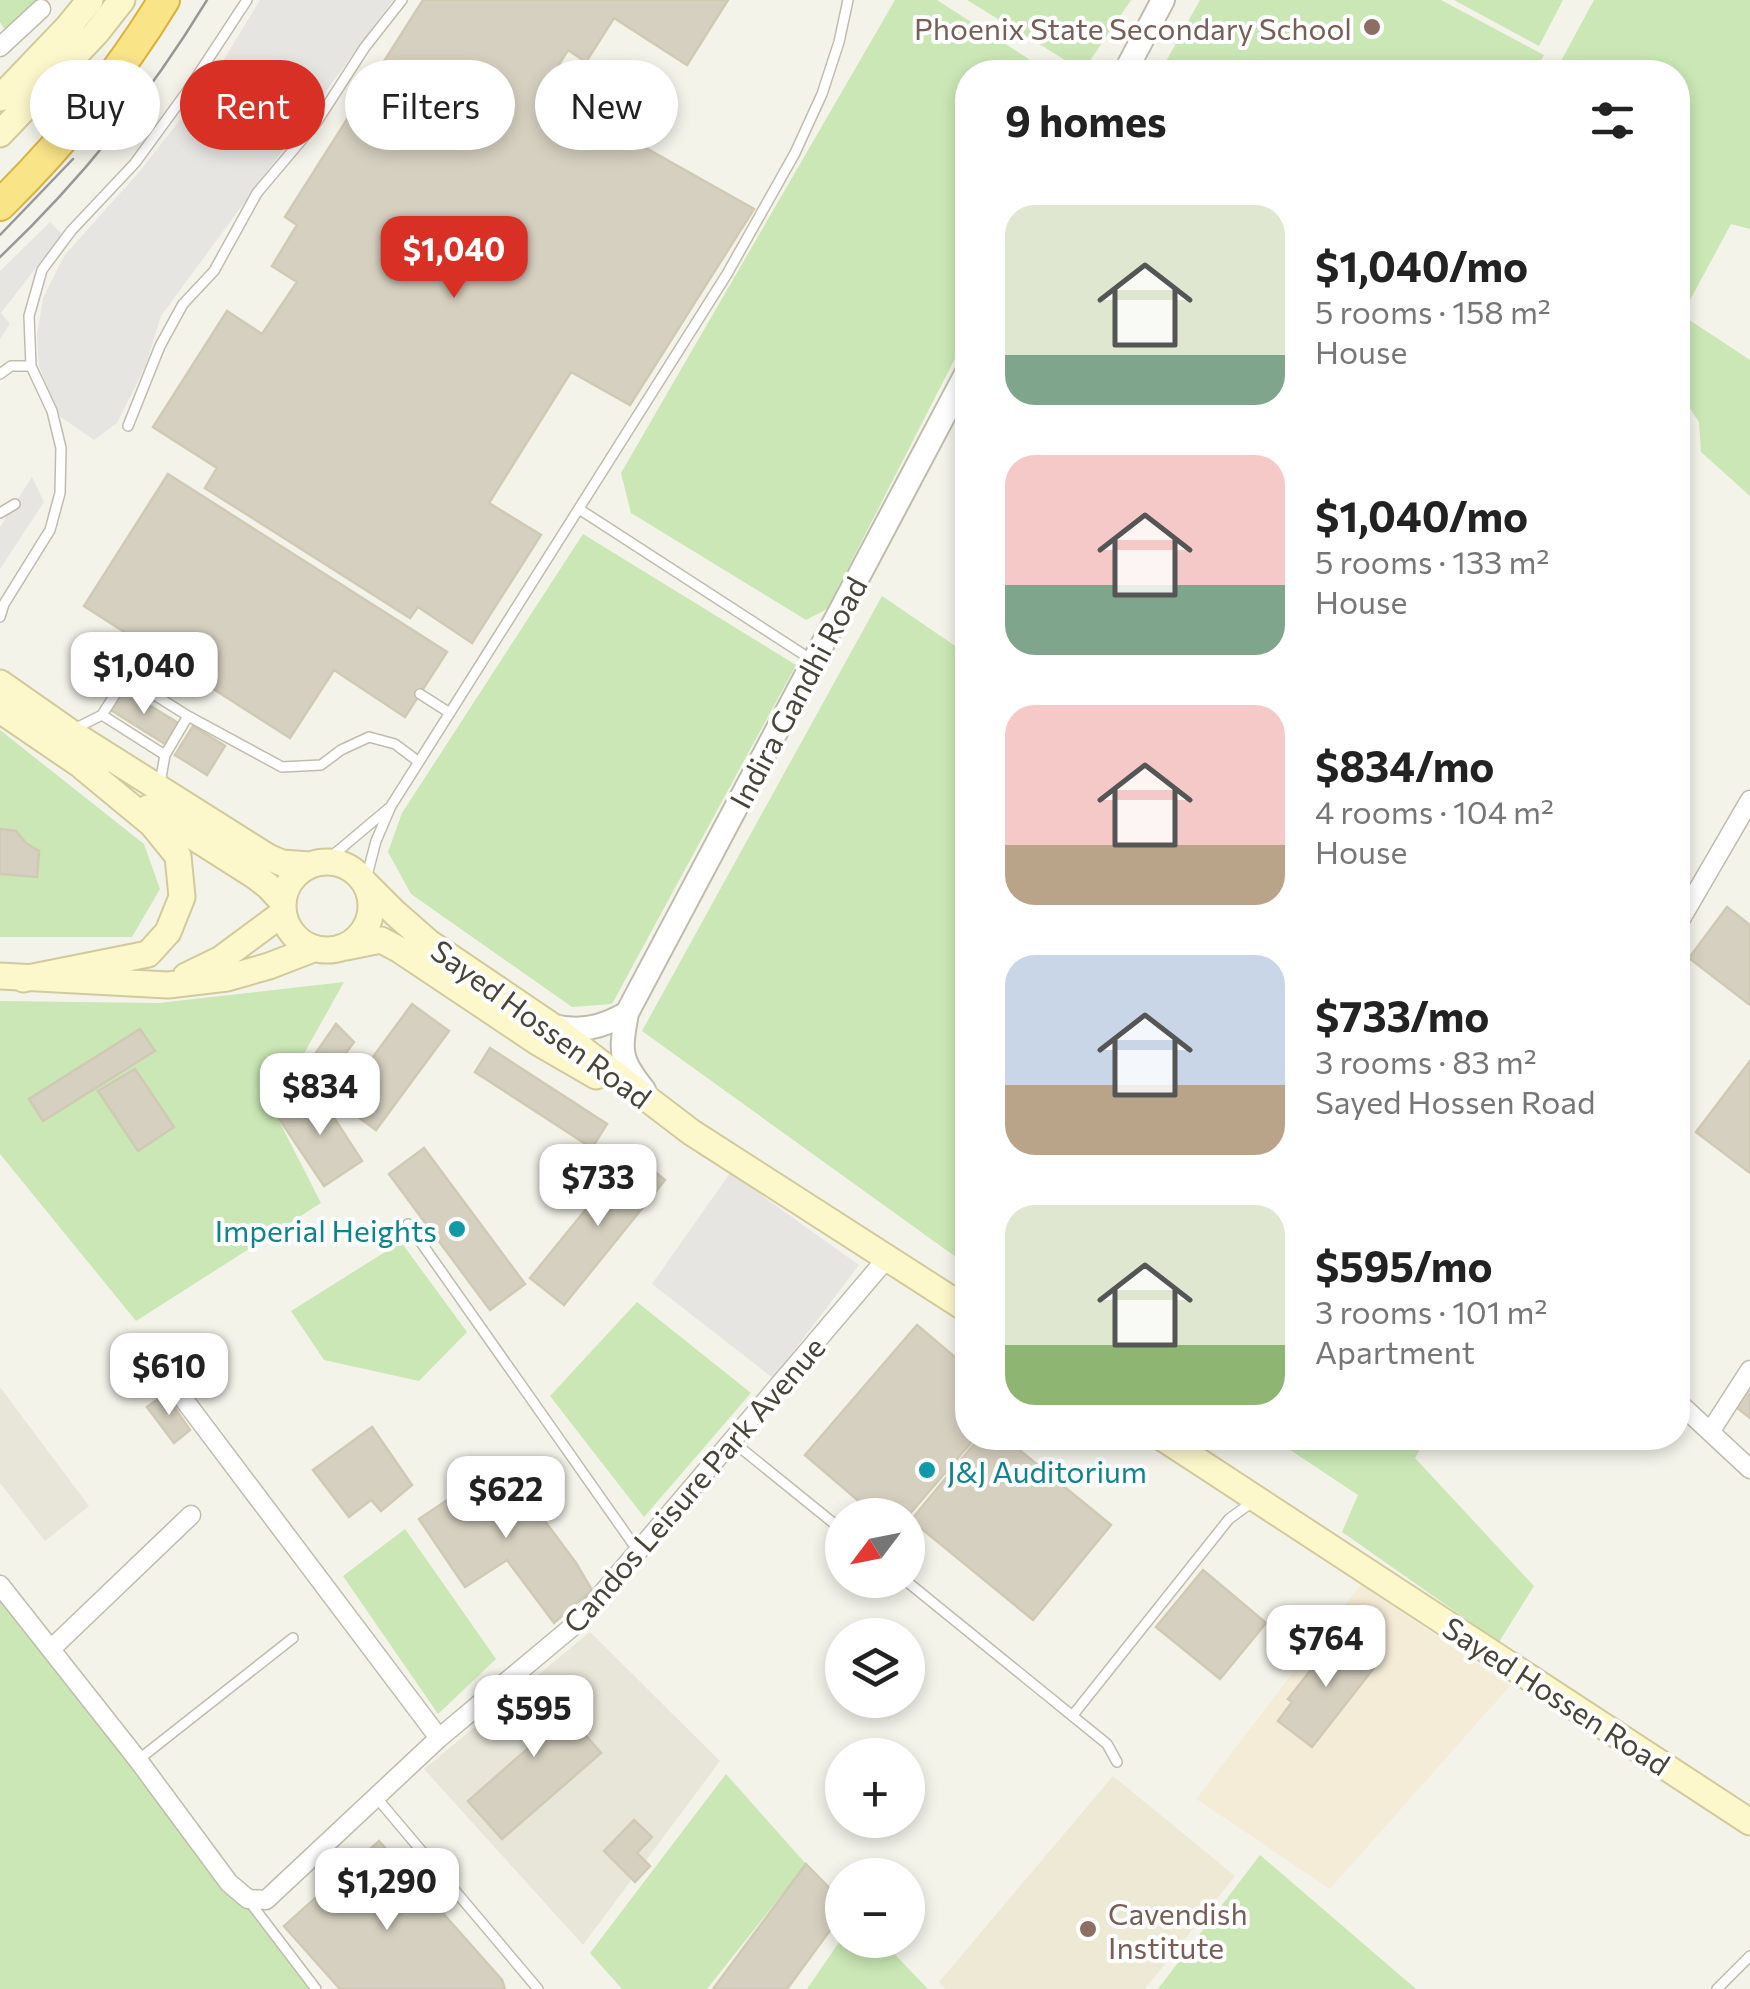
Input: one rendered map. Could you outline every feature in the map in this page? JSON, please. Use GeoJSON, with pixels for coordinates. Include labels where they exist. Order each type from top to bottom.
{"type":"FeatureCollection","features":[{"type":"Feature","properties":{"kind":"highway"},"geometry":{"type":"LineString","coordinates":[[0,205],[81,118],[122,66],[164,0]]}},
{"type":"Feature","properties":{"kind":"main road"},"geometry":{"type":"LineString","coordinates":[[0,98],[90,0]]}},
{"type":"Feature","properties":{"kind":"main road"},"geometry":{"type":"LineString","coordinates":[[0,134],[122,0]]}},
{"type":"Feature","properties":{"kind":"main road"},"geometry":{"type":"LineString","coordinates":[[0,682],[70,732],[268,857],[282,863],[348,867],[365,883],[371,897],[372,912],[367,926],[346,947],[330,951],[299,940],[268,886],[0,710]]}},
{"type":"Feature","properties":{"kind":"main road"},"geometry":{"type":"LineString","coordinates":[[11,977],[148,954],[168,932],[182,896],[178,856],[152,824],[82,767]]}},
{"type":"Feature","properties":{"kind":"main road"},"geometry":{"type":"LineString","coordinates":[[168,985],[221,959],[283,907],[291,880],[318,863]]}},
{"type":"Feature","properties":{"kind":"main road","name":"Sayed Hossen Road"},"geometry":{"type":"LineString","coordinates":[[365,883],[428,942],[552,1026],[691,1132]]}},
{"type":"Feature","properties":{"kind":"main road","name":"Sayed Hossen Road"},"geometry":{"type":"LineString","coordinates":[[346,947],[380,940],[400,950],[539,1043],[691,1132]]}},
{"type":"Feature","properties":{"kind":"main road"},"geometry":{"type":"LineString","coordinates":[[11,977],[168,985],[226,978],[313,948]]}},
{"type":"Feature","properties":{"kind":"main road"},"geometry":{"type":"LineString","coordinates":[[691,1132],[955,1302]]}},
{"type":"Feature","properties":{"kind":"main road","name":"Sayed Hossen Road"},"geometry":{"type":"LineString","coordinates":[[1181,1450],[1750,1822]]}},
{"type":"Feature","properties":{"kind":"street"},"geometry":{"type":"LineString","coordinates":[[1130,60],[1163,0]]}},
{"type":"Feature","properties":{"kind":"street"},"geometry":{"type":"LineString","coordinates":[[0,47],[41,9]]}},
{"type":"Feature","properties":{"kind":"street","name":"Indira Gandhi Road"},"geometry":{"type":"LineString","coordinates":[[656,1105],[622,1060],[626,1013],[955,395]]}},
{"type":"Feature","properties":{"kind":"street"},"geometry":{"type":"LineString","coordinates":[[1690,903],[1750,800]]}},
{"type":"Feature","properties":{"kind":"street"},"geometry":{"type":"LineString","coordinates":[[552,1026],[593,1029],[626,1013]]}},
{"type":"Feature","properties":{"kind":"street","name":"Candos Leisure Park Avenue"},"geometry":{"type":"LineString","coordinates":[[257,1900],[578,1622],[887,1258]]}},
{"type":"Feature","properties":{"kind":"street"},"geometry":{"type":"LineString","coordinates":[[1710,1432],[1750,1370]]}},
{"type":"Feature","properties":{"kind":"street"},"geometry":{"type":"LineString","coordinates":[[182,1397],[440,1738]]}},
{"type":"Feature","properties":{"kind":"street"},"geometry":{"type":"LineString","coordinates":[[1690,1413],[1750,1469]]}},
{"type":"Feature","properties":{"kind":"street"},"geometry":{"type":"LineString","coordinates":[[51,1650],[191,1515]]}},
{"type":"Feature","properties":{"kind":"street"},"geometry":{"type":"LineString","coordinates":[[0,1584],[229,1883],[257,1900]]}},
{"type":"Feature","properties":{"kind":"lane"},"geometry":{"type":"LineString","coordinates":[[0,617],[2,606],[50,530],[60,493],[60,448],[52,411],[30,366],[29,316],[42,270],[71,231],[134,164],[248,0]]}},
{"type":"Feature","properties":{"kind":"lane"},"geometry":{"type":"LineString","coordinates":[[128,426],[160,346],[183,304],[214,271],[258,193],[316,123],[365,47],[402,0]]}},
{"type":"Feature","properties":{"kind":"lane"},"geometry":{"type":"LineString","coordinates":[[365,883],[376,841],[391,806],[727,274],[795,153],[822,94],[848,0]]}},
{"type":"Feature","properties":{"kind":"lane"},"geometry":{"type":"LineString","coordinates":[[0,374],[12,366],[30,366]]}},
{"type":"Feature","properties":{"kind":"lane"},"geometry":{"type":"LineString","coordinates":[[0,513],[14,504]]}},
{"type":"Feature","properties":{"kind":"lane"},"geometry":{"type":"LineString","coordinates":[[579,509],[814,662]]}},
{"type":"Feature","properties":{"kind":"lane"},"geometry":{"type":"LineString","coordinates":[[70,732],[102,715],[126,677],[282,767],[322,765],[341,750],[369,737],[395,744],[419,762]]}},
{"type":"Feature","properties":{"kind":"lane"},"geometry":{"type":"LineString","coordinates":[[420,694],[450,713]]}},
{"type":"Feature","properties":{"kind":"lane"},"geometry":{"type":"LineString","coordinates":[[102,715],[165,755]]}},
{"type":"Feature","properties":{"kind":"lane"},"geometry":{"type":"LineString","coordinates":[[159,789],[165,755],[188,716]]}},
{"type":"Feature","properties":{"kind":"lane"},"geometry":{"type":"LineString","coordinates":[[318,863],[363,832],[391,806]]}},
{"type":"Feature","properties":{"kind":"lane"},"geometry":{"type":"LineString","coordinates":[[408,1224],[638,1551]]}},
{"type":"Feature","properties":{"kind":"lane"},"geometry":{"type":"LineString","coordinates":[[732,1441],[825,1516]]}},
{"type":"Feature","properties":{"kind":"lane"},"geometry":{"type":"LineString","coordinates":[[1073,1715],[1230,1519],[1256,1499]]}},
{"type":"Feature","properties":{"kind":"lane"},"geometry":{"type":"LineString","coordinates":[[925,1596],[1107,1744],[1117,1762]]}},
{"type":"Feature","properties":{"kind":"lane"},"geometry":{"type":"LineString","coordinates":[[138,1760],[293,1638]]}},
{"type":"Feature","properties":{"kind":"lane"},"geometry":{"type":"LineString","coordinates":[[376,1797],[538,1989]]}},
{"type":"Feature","properties":{"kind":"lane"},"geometry":{"type":"LineString","coordinates":[[257,1900],[316,1989]]}},
{"type":"Feature","properties":{"kind":"lane"},"geometry":{"type":"LineString","coordinates":[[1717,1989],[1750,1956]]}},
{"type":"Feature","properties":{"kind":"shaded area"},"geometry":{"type":"Polygon","coordinates":[[[260,0],[393,0],[349,60],[345,60],[325,93],[325,60],[224,60],[260,0]]]}},
{"type":"Feature","properties":{"kind":"shaded area"},"geometry":{"type":"Polygon","coordinates":[[[180,120],[180,150],[283,150],[161,316],[145,367],[117,423],[94,440],[58,415],[39,366],[37,335],[43,298],[64,256],[180,120]]]}},
{"type":"Feature","properties":{"kind":"shaded area"},"geometry":{"type":"Polygon","coordinates":[[[50,222],[62,234],[1,313],[10,324],[0,339],[0,271],[50,222]]]}},
{"type":"Feature","properties":{"kind":"shaded area"},"geometry":{"type":"Polygon","coordinates":[[[32,477],[44,502],[0,569],[0,527],[32,477]]]}},
{"type":"Feature","properties":{"kind":"shaded area"},"geometry":{"type":"Polygon","coordinates":[[[730,1173],[859,1265],[773,1378],[652,1284],[730,1173]]]}},
{"type":"Feature","properties":{"kind":"shaded area"},"geometry":{"type":"Polygon","coordinates":[[[0,1387],[89,1506],[45,1541],[0,1483],[0,1387]]]}},
{"type":"Feature","properties":{"kind":"shaded area"},"geometry":{"type":"Polygon","coordinates":[[[1361,1584],[1510,1686],[1330,1889],[1196,1799],[1361,1584]]]}},
{"type":"Feature","properties":{"kind":"shaded area"},"geometry":{"type":"Polygon","coordinates":[[[590,1632],[720,1761],[583,1945],[424,1769],[590,1632]]]}},
{"type":"Feature","properties":{"kind":"shaded area","name":"Cavendish Institute"},"geometry":{"type":"Polygon","coordinates":[[[1113,1776],[1235,1876],[1145,1989],[945,1989],[939,1982],[1113,1776]]]}},
{"type":"Feature","properties":{"kind":"green space"},"geometry":{"type":"Polygon","coordinates":[[[0,0],[47,0],[5,30],[0,22],[0,0]]]}},
{"type":"Feature","properties":{"kind":"green space"},"geometry":{"type":"Polygon","coordinates":[[[895,0],[937,0],[1030,60],[955,60],[955,358],[827,609],[806,620],[631,513],[621,473],[895,0]]]}},
{"type":"Feature","properties":{"kind":"green space"},"geometry":{"type":"Polygon","coordinates":[[[967,0],[1131,0],[1090,60],[1065,60],[967,0]]]}},
{"type":"Feature","properties":{"kind":"green space","name":"Phoenix State Secondary School"},"geometry":{"type":"Polygon","coordinates":[[[1200,0],[1441,0],[1544,55],[1541,60],[1167,60],[1200,0]]]}},
{"type":"Feature","properties":{"kind":"green space"},"geometry":{"type":"Polygon","coordinates":[[[1454,0],[1563,0],[1539,46],[1454,0]]]}},
{"type":"Feature","properties":{"kind":"green space"},"geometry":{"type":"Polygon","coordinates":[[[1594,0],[1750,0],[1750,229],[1731,224],[1690,300],[1690,60],[1562,60],[1594,0]]]}},
{"type":"Feature","properties":{"kind":"green space"},"geometry":{"type":"Polygon","coordinates":[[[1690,320],[1750,360],[1750,496],[1701,452],[1699,422],[1690,409],[1690,320]]]}},
{"type":"Feature","properties":{"kind":"green space"},"geometry":{"type":"Polygon","coordinates":[[[583,534],[796,665],[612,1004],[572,1007],[411,894],[388,852],[402,813],[583,534]]]}},
{"type":"Feature","properties":{"kind":"green space"},"geometry":{"type":"Polygon","coordinates":[[[882,596],[955,646],[955,1256],[642,1031],[882,596]]]}},
{"type":"Feature","properties":{"kind":"green space"},"geometry":{"type":"Polygon","coordinates":[[[0,730],[144,844],[160,889],[132,937],[0,937],[0,730]]]}},
{"type":"Feature","properties":{"kind":"green space"},"geometry":{"type":"Polygon","coordinates":[[[344,982],[273,1109],[321,1203],[136,1321],[0,1154],[0,1001],[159,1003],[344,982]]]}},
{"type":"Feature","properties":{"kind":"green space"},"geometry":{"type":"Polygon","coordinates":[[[401,1242],[467,1332],[419,1381],[324,1360],[291,1311],[401,1242]]]}},
{"type":"Feature","properties":{"kind":"green space"},"geometry":{"type":"Polygon","coordinates":[[[637,1302],[751,1393],[644,1517],[550,1396],[637,1302]]]}},
{"type":"Feature","properties":{"kind":"green space"},"geometry":{"type":"Polygon","coordinates":[[[1290,1450],[1419,1450],[1415,1458],[1534,1586],[1499,1642],[1342,1532],[1358,1495],[1290,1450]]]}},
{"type":"Feature","properties":{"kind":"green space"},"geometry":{"type":"Polygon","coordinates":[[[405,1529],[496,1659],[438,1714],[343,1576],[405,1529]]]}},
{"type":"Feature","properties":{"kind":"green space"},"geometry":{"type":"Polygon","coordinates":[[[0,1584],[309,1989],[0,1989],[0,1584]]]}},
{"type":"Feature","properties":{"kind":"green space"},"geometry":{"type":"Polygon","coordinates":[[[726,1774],[806,1864],[707,1989],[622,1989],[590,1953],[726,1774]]]}},
{"type":"Feature","properties":{"kind":"green space"},"geometry":{"type":"Polygon","coordinates":[[[1260,1855],[1416,1989],[1158,1989],[1260,1855]]]}},
{"type":"Feature","properties":{"kind":"green space"},"geometry":{"type":"Polygon","coordinates":[[[828,1958],[898,1958],[928,1989],[807,1989],[828,1958]]]}},
{"type":"Feature","properties":{"kind":"building"},"geometry":{"type":"Polygon","coordinates":[[[423,0],[728,0],[687,65],[614,18],[587,60],[568,50],[562,60],[535,60],[535,150],[649,150],[754,209],[630,405],[571,372],[489,503],[541,535],[472,643],[418,607],[410,618],[205,488],[217,468],[153,427],[227,311],[262,334],[297,282],[272,266],[297,225],[285,217],[345,123],[345,150],[515,150],[515,60],[385,60],[423,0]]]}},
{"type":"Feature","properties":{"kind":"building"},"geometry":{"type":"Polygon","coordinates":[[[168,474],[447,652],[405,717],[334,670],[290,738],[84,606],[168,474]]]}},
{"type":"Feature","properties":{"kind":"building"},"geometry":{"type":"Polygon","coordinates":[[[123,689],[178,723],[165,744],[111,710],[123,689]]]}},
{"type":"Feature","properties":{"kind":"building"},"geometry":{"type":"Polygon","coordinates":[[[193,726],[225,746],[207,775],[175,755],[193,726]]]}},
{"type":"Feature","properties":{"kind":"building"},"geometry":{"type":"Polygon","coordinates":[[[0,829],[16,831],[39,851],[37,877],[0,874],[0,829]]]}},
{"type":"Feature","properties":{"kind":"building"},"geometry":{"type":"Polygon","coordinates":[[[1727,907],[1750,925],[1750,1005],[1690,959],[1727,907]]]}},
{"type":"Feature","properties":{"kind":"building","name":"Imperial Heights"},"geometry":{"type":"Polygon","coordinates":[[[412,1004],[449,1031],[376,1130],[339,1103],[412,1004]]]}},
{"type":"Feature","properties":{"kind":"building"},"geometry":{"type":"Polygon","coordinates":[[[336,1024],[354,1042],[326,1080],[304,1070],[336,1024]]]}},
{"type":"Feature","properties":{"kind":"building"},"geometry":{"type":"Polygon","coordinates":[[[140,1029],[155,1051],[43,1121],[29,1099],[140,1029]]]}},
{"type":"Feature","properties":{"kind":"building"},"geometry":{"type":"Polygon","coordinates":[[[490,1048],[607,1124],[592,1148],[475,1072],[490,1048]]]}},
{"type":"Feature","properties":{"kind":"building"},"geometry":{"type":"Polygon","coordinates":[[[1750,1061],[1750,1173],[1696,1132],[1750,1061]]]}},
{"type":"Feature","properties":{"kind":"building"},"geometry":{"type":"Polygon","coordinates":[[[135,1069],[174,1127],[138,1151],[98,1091],[135,1069]]]}},
{"type":"Feature","properties":{"kind":"building"},"geometry":{"type":"Polygon","coordinates":[[[316,1090],[362,1161],[324,1186],[278,1117],[316,1090]]]}},
{"type":"Feature","properties":{"kind":"building","name":"Imperial Heights"},"geometry":{"type":"Polygon","coordinates":[[[424,1148],[525,1284],[490,1310],[389,1174],[424,1148]]]}},
{"type":"Feature","properties":{"kind":"building"},"geometry":{"type":"Polygon","coordinates":[[[632,1153],[665,1180],[564,1305],[530,1278],[632,1153]]]}},
{"type":"Feature","properties":{"kind":"building"},"geometry":{"type":"Polygon","coordinates":[[[917,1325],[955,1357],[955,1450],[965,1450],[923,1498],[855,1498],[805,1455],[917,1325]]]}},
{"type":"Feature","properties":{"kind":"building"},"geometry":{"type":"Polygon","coordinates":[[[1750,1381],[1750,1418],[1732,1404],[1750,1381]]]}},
{"type":"Feature","properties":{"kind":"building"},"geometry":{"type":"Polygon","coordinates":[[[165,1394],[190,1430],[174,1443],[147,1407],[165,1394]]]}},
{"type":"Feature","properties":{"kind":"building"},"geometry":{"type":"Polygon","coordinates":[[[372,1427],[412,1485],[381,1511],[371,1500],[349,1517],[313,1470],[372,1427]]]}},
{"type":"Feature","properties":{"kind":"building"},"geometry":{"type":"Polygon","coordinates":[[[969,1450],[1020,1450],[1111,1525],[1033,1620],[925,1531],[925,1503],[969,1450]]]}},
{"type":"Feature","properties":{"kind":"building"},"geometry":{"type":"Polygon","coordinates":[[[502,1463],[592,1590],[554,1623],[507,1560],[465,1587],[419,1519],[502,1463]]]}},
{"type":"Feature","properties":{"kind":"building"},"geometry":{"type":"Polygon","coordinates":[[[1203,1570],[1266,1623],[1220,1679],[1156,1627],[1203,1570]]]}},
{"type":"Feature","properties":{"kind":"building"},"geometry":{"type":"Polygon","coordinates":[[[1339,1634],[1377,1664],[1312,1747],[1278,1721],[1292,1702],[1288,1699],[1339,1634]]]}},
{"type":"Feature","properties":{"kind":"building"},"geometry":{"type":"Polygon","coordinates":[[[534,1676],[601,1753],[502,1839],[468,1801],[534,1743],[501,1705],[534,1676]]]}},
{"type":"Feature","properties":{"kind":"building"},"geometry":{"type":"Polygon","coordinates":[[[634,1820],[652,1837],[637,1853],[650,1866],[635,1882],[604,1851],[634,1820]]]}},
{"type":"Feature","properties":{"kind":"building"},"geometry":{"type":"Polygon","coordinates":[[[379,1841],[502,1980],[505,1989],[340,1989],[284,1926],[379,1841]]]}},
{"type":"Feature","properties":{"kind":"building"},"geometry":{"type":"Polygon","coordinates":[[[806,1864],[825,1884],[825,1937],[787,1989],[713,1989],[806,1864]]]}},
{"type":"Feature","properties":{"kind":"tram line"},"geometry":{"type":"LineString","coordinates":[[0,257],[112,135],[207,0]]}},
{"type":"Feature","properties":{"kind":"tram line"},"geometry":{"type":"LineString","coordinates":[[0,235],[73,159]]}},
{"type":"Feature","properties":{"kind":"place","name":"Phoenix State Secondary School"},"geometry":{"type":"Point","coordinates":[1372,27]}},
{"type":"Feature","properties":{"kind":"place","name":"Imperial Heights"},"geometry":{"type":"Point","coordinates":[457,1229]}},
{"type":"Feature","properties":{"kind":"place","name":"J&J Auditorium"},"geometry":{"type":"Point","coordinates":[927,1470]}},
{"type":"Feature","properties":{"kind":"place","name":"Cavendish Institute"},"geometry":{"type":"Point","coordinates":[1088,1929]}}]}
